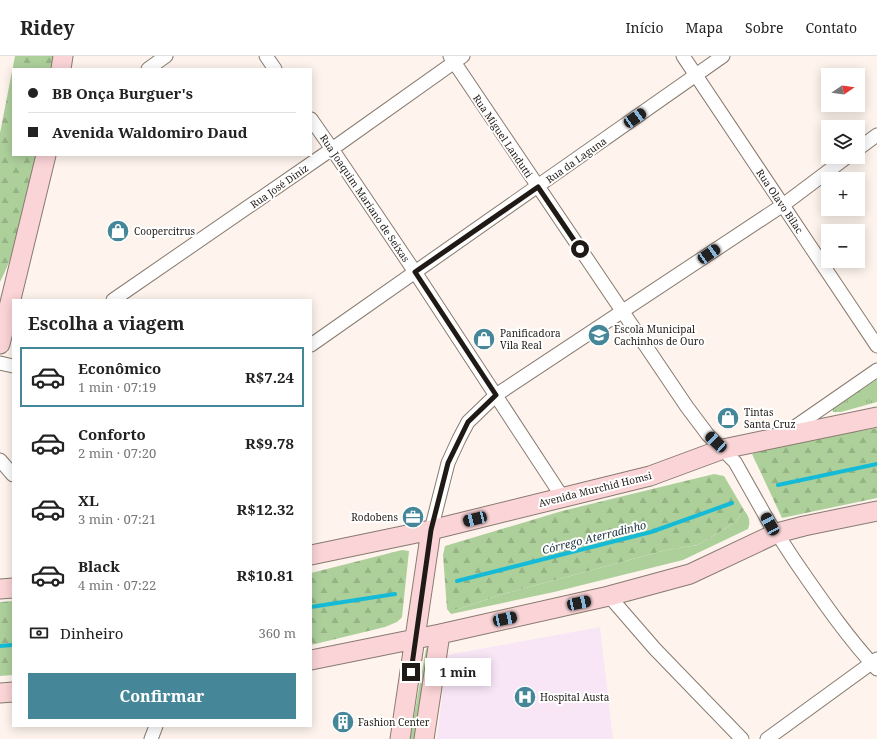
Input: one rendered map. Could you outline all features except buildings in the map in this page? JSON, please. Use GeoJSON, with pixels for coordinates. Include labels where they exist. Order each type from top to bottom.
{"type":"FeatureCollection","features":[{"type":"Feature","properties":{"kind":"main road"},"geometry":{"type":"LineString","coordinates":[[61,68],[63,56]]}},
{"type":"Feature","properties":{"kind":"main road"},"geometry":{"type":"LineString","coordinates":[[0,344],[46,156]]}},
{"type":"Feature","properties":{"kind":"main road","name":"Avenida Murchid Homsi"},"geometry":{"type":"LineString","coordinates":[[312,555],[431,530],[650,476],[723,449],[877,417]]}},
{"type":"Feature","properties":{"kind":"main road"},"geometry":{"type":"LineString","coordinates":[[312,660],[440,634],[609,596],[690,574],[777,533],[877,511]]}},
{"type":"Feature","properties":{"kind":"main road"},"geometry":{"type":"LineString","coordinates":[[400,739],[431,530]]}},
{"type":"Feature","properties":{"kind":"main road"},"geometry":{"type":"LineString","coordinates":[[0,589],[12,588]]}},
{"type":"Feature","properties":{"kind":"main road"},"geometry":{"type":"LineString","coordinates":[[424,739],[440,634]]}},
{"type":"Feature","properties":{"kind":"main road"},"geometry":{"type":"LineString","coordinates":[[0,693],[12,692]]}},
{"type":"Feature","properties":{"kind":"street"},"geometry":{"type":"LineString","coordinates":[[149,68],[166,56]]}},
{"type":"Feature","properties":{"kind":"street"},"geometry":{"type":"LineString","coordinates":[[266,56],[274,68]]}},
{"type":"Feature","properties":{"kind":"street","name":"Rua Olavo Bilac"},"geometry":{"type":"LineString","coordinates":[[683,56],[877,346]]}},
{"type":"Feature","properties":{"kind":"street","name":"Rua da Laguna"},"geometry":{"type":"LineString","coordinates":[[312,344],[723,56]]}},
{"type":"Feature","properties":{"kind":"street","name":"Rua José Diniz"},"geometry":{"type":"LineString","coordinates":[[114,299],[332,149],[456,58]]}},
{"type":"Feature","properties":{"kind":"street","name":"Rua Miguel Landutti"},"geometry":{"type":"LineString","coordinates":[[456,58],[538,187],[622,311],[708,435],[735,462],[770,524],[826,606],[875,663]]}},
{"type":"Feature","properties":{"kind":"street","name":"Rua Joaquim Mariano de Seixas"},"geometry":{"type":"LineString","coordinates":[[312,120],[415,272],[563,498]]}},
{"type":"Feature","properties":{"kind":"street"},"geometry":{"type":"LineString","coordinates":[[865,144],[877,135]]}},
{"type":"Feature","properties":{"kind":"street"},"geometry":{"type":"LineString","coordinates":[[431,530],[448,463],[459,439],[468,422],[496,395],[783,205],[838,164]]}},
{"type":"Feature","properties":{"kind":"street"},"geometry":{"type":"LineString","coordinates":[[0,363],[12,366]]}},
{"type":"Feature","properties":{"kind":"street"},"geometry":{"type":"LineString","coordinates":[[781,436],[877,370]]}},
{"type":"Feature","properties":{"kind":"street"},"geometry":{"type":"LineString","coordinates":[[0,460],[12,474]]}},
{"type":"Feature","properties":{"kind":"street"},"geometry":{"type":"LineString","coordinates":[[609,596],[654,649],[742,739]]}},
{"type":"Feature","properties":{"kind":"street"},"geometry":{"type":"LineString","coordinates":[[767,739],[875,663]]}},
{"type":"Feature","properties":{"kind":"street"},"geometry":{"type":"LineString","coordinates":[[151,739],[156,727]]}},
{"type":"Feature","properties":{"kind":"shaded area","name":"Hospital Austa"},"geometry":{"type":"Polygon","coordinates":[[[600,627],[613,739],[437,739],[447,655],[600,627]]]}},
{"type":"Feature","properties":{"kind":"green space"},"geometry":{"type":"Polygon","coordinates":[[[15,56],[57,56],[54,68],[13,68],[15,56]]]}},
{"type":"Feature","properties":{"kind":"green space"},"geometry":{"type":"Polygon","coordinates":[[[12,71],[12,156],[36,156],[18,236],[0,282],[0,133],[12,71]]]}},
{"type":"Feature","properties":{"kind":"green space"},"geometry":{"type":"Polygon","coordinates":[[[877,376],[877,402],[841,412],[833,412],[832,408],[877,376]]]}},
{"type":"Feature","properties":{"kind":"green space"},"geometry":{"type":"Polygon","coordinates":[[[877,428],[877,498],[782,518],[752,454],[784,444],[877,428]]]}},
{"type":"Feature","properties":{"kind":"green space"},"geometry":{"type":"Polygon","coordinates":[[[714,474],[724,476],[744,510],[736,522],[698,545],[666,550],[503,594],[459,609],[447,609],[443,555],[445,546],[562,511],[714,474]]]}},
{"type":"Feature","properties":{"kind":"green space"},"geometry":{"type":"Polygon","coordinates":[[[744,510],[749,519],[748,529],[683,560],[554,592],[451,614],[447,609],[459,609],[503,594],[666,550],[698,545],[736,522],[744,510]]]}},
{"type":"Feature","properties":{"kind":"green space"},"geometry":{"type":"Polygon","coordinates":[[[402,550],[409,551],[402,617],[397,622],[385,627],[312,645],[312,573],[402,550]]]}},
{"type":"Feature","properties":{"kind":"green space"},"geometry":{"type":"Polygon","coordinates":[[[12,601],[12,675],[0,676],[0,602],[12,601]]]}},
{"type":"Feature","properties":{"kind":"green space"},"geometry":{"type":"Polygon","coordinates":[[[431,647],[417,739],[411,739],[426,649],[431,647]]]}},
{"type":"Feature","properties":{"kind":"waterway","name":"Córrego Aterradinho"},"geometry":{"type":"LineString","coordinates":[[778,485],[877,464]]}},
{"type":"Feature","properties":{"kind":"waterway","name":"Córrego Aterradinho"},"geometry":{"type":"LineString","coordinates":[[457,581],[651,532],[732,503]]}},
{"type":"Feature","properties":{"kind":"waterway","name":"Córrego Aterradinho"},"geometry":{"type":"LineString","coordinates":[[312,607],[395,594]]}},
{"type":"Feature","properties":{"kind":"waterway","name":"Córrego Aterradinho"},"geometry":{"type":"LineString","coordinates":[[0,646],[12,645]]}},
{"type":"Feature","properties":{"kind":"place","name":"Coopercitrus"},"geometry":{"type":"Point","coordinates":[118,231]}},
{"type":"Feature","properties":{"kind":"place","name":"Escola Municipal Cachinhos de Ouro"},"geometry":{"type":"Point","coordinates":[599,335]}},
{"type":"Feature","properties":{"kind":"place","name":"Panificadora Vila Real"},"geometry":{"type":"Point","coordinates":[484,339]}},
{"type":"Feature","properties":{"kind":"place","name":"Tintas Santa Cruz"},"geometry":{"type":"Point","coordinates":[728,418]}},
{"type":"Feature","properties":{"kind":"place","name":"Rodobens"},"geometry":{"type":"Point","coordinates":[413,517]}},
{"type":"Feature","properties":{"kind":"place","name":"Hospital Austa"},"geometry":{"type":"Point","coordinates":[525,697]}},
{"type":"Feature","properties":{"kind":"place","name":"Fashion Center"},"geometry":{"type":"Point","coordinates":[343,722]}},
{"type":"Feature","properties":{"kind":"route"},"geometry":{"type":"LineString","coordinates":[[411,672],[431,530],[448,463],[468,422],[496,395],[415,272],[538,187],[580,249]]}}]}
